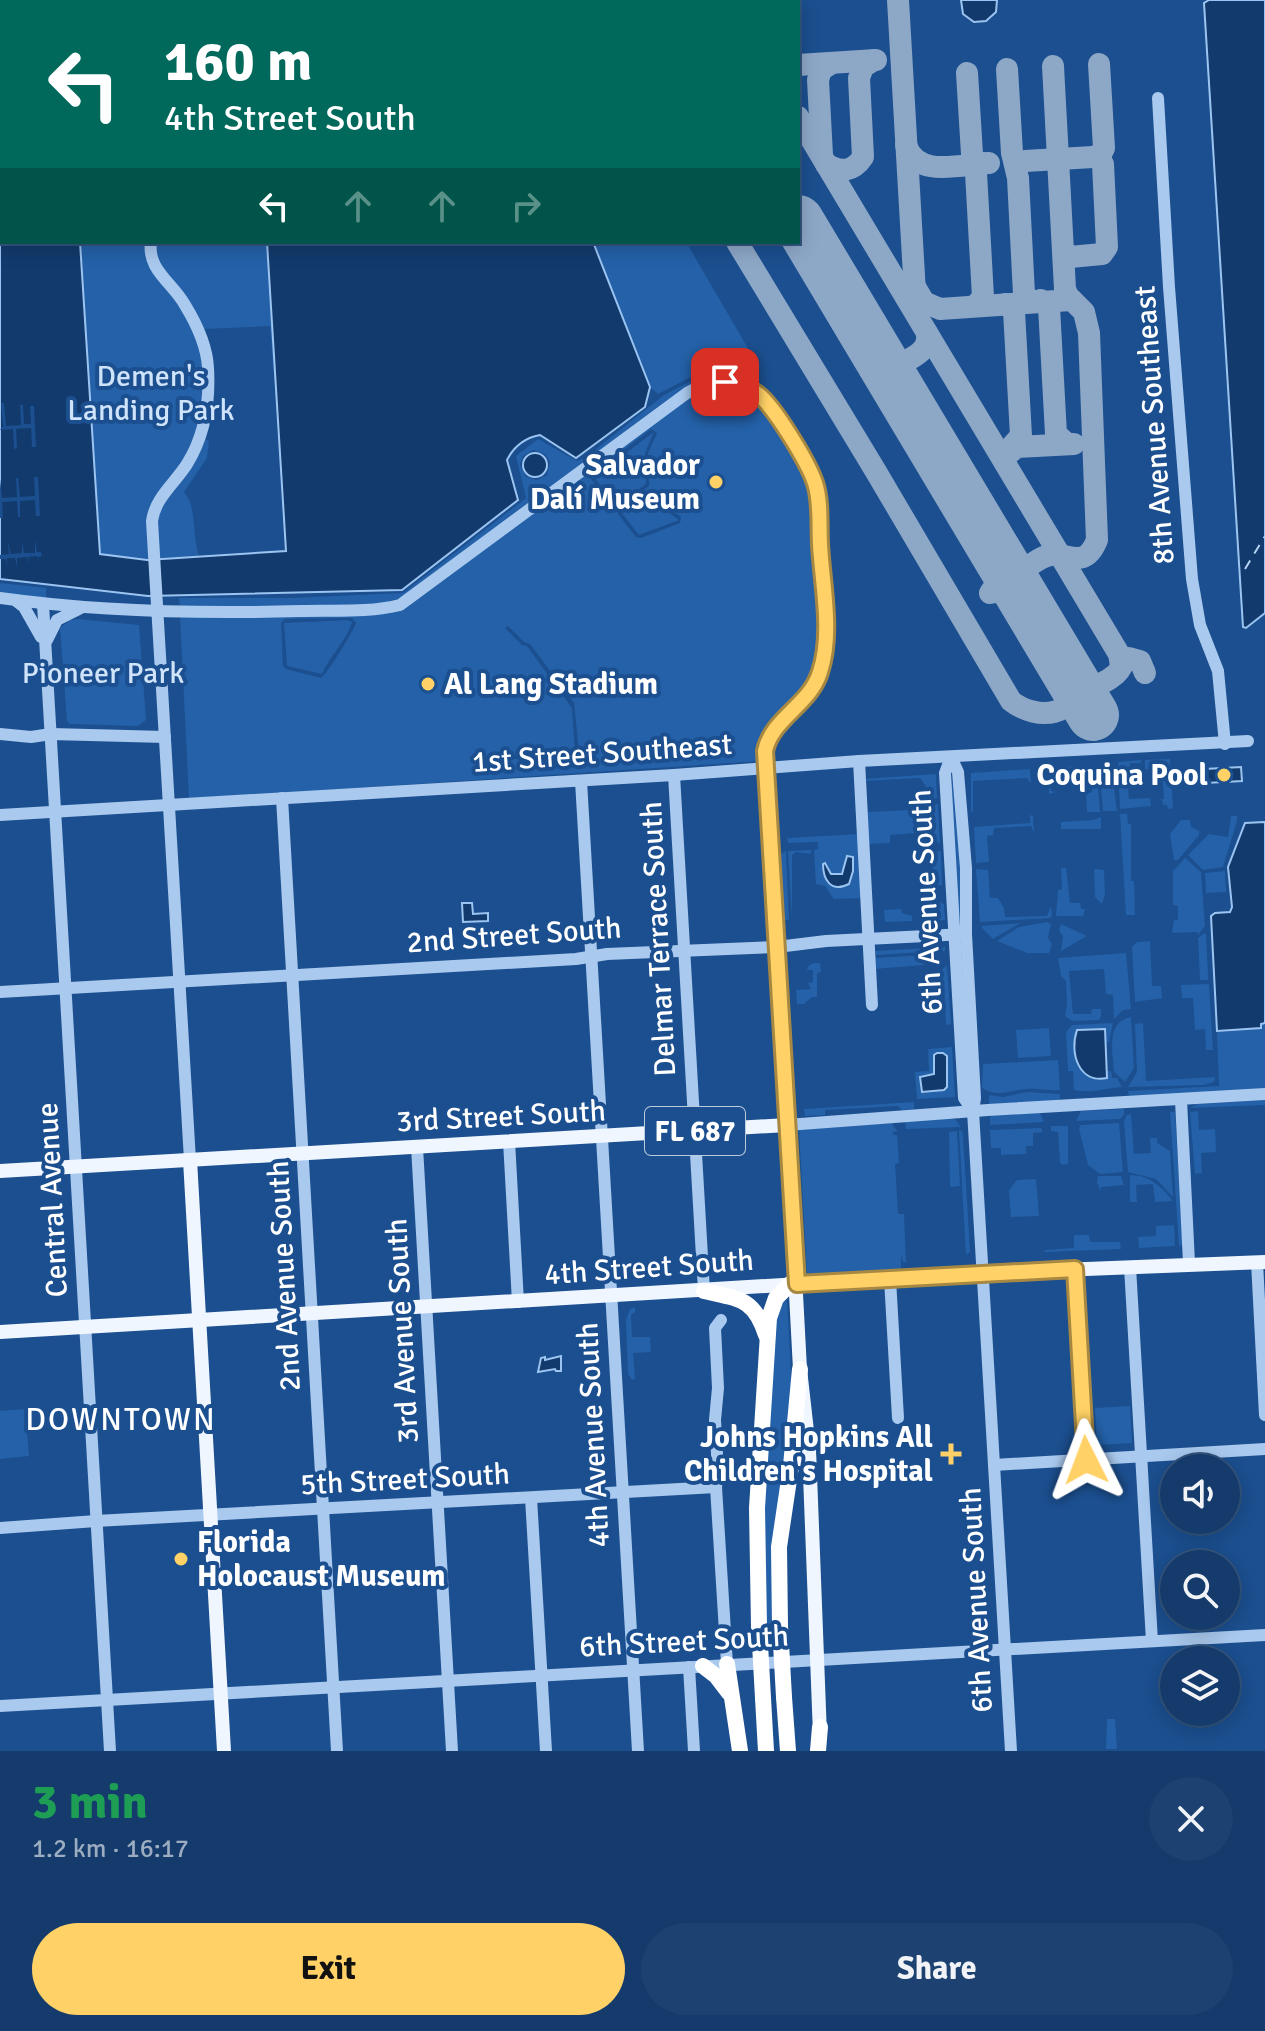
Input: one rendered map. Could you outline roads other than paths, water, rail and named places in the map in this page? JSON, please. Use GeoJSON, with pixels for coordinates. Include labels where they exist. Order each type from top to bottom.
{"type":"FeatureCollection","features":[{"type":"Feature","properties":{"kind":"highway"},"geometry":{"type":"LineString","coordinates":[[766,1751],[759,1626],[758,1485],[771,1306],[780,1292],[794,1284]]}},
{"type":"Feature","properties":{"kind":"highway"},"geometry":{"type":"LineString","coordinates":[[704,1291],[749,1304],[761,1320],[768,1340]]}},
{"type":"Feature","properties":{"kind":"highway"},"geometry":{"type":"LineString","coordinates":[[788,1751],[780,1626],[779,1547],[800,1369]]}},
{"type":"Feature","properties":{"kind":"highway"},"geometry":{"type":"LineString","coordinates":[[727,1664],[740,1751]]}},
{"type":"Feature","properties":{"kind":"highway"},"geometry":{"type":"LineString","coordinates":[[696,1666],[716,1676],[731,1696]]}},
{"type":"Feature","properties":{"kind":"highway"},"geometry":{"type":"LineString","coordinates":[[820,1727],[820,1751]]}},
{"type":"Feature","properties":{"kind":"main road","name":"3rd Street South"},"geometry":{"type":"LineString","coordinates":[[76,1166],[787,1125]]}},
{"type":"Feature","properties":{"kind":"main road"},"geometry":{"type":"LineString","coordinates":[[787,1125],[794,1284],[809,1449],[820,1727]]}},
{"type":"Feature","properties":{"kind":"main road"},"geometry":{"type":"LineString","coordinates":[[190,1160],[224,1751]]}},
{"type":"Feature","properties":{"kind":"main road","name":"FL 687"},"geometry":{"type":"LineString","coordinates":[[0,1171],[76,1166]]}},
{"type":"Feature","properties":{"kind":"main road","name":"4th Street South"},"geometry":{"type":"LineString","coordinates":[[0,1332],[982,1273],[1261,1262]]}},
{"type":"Feature","properties":{"kind":"street","name":"8th Avenue Southeast"},"geometry":{"type":"LineString","coordinates":[[1158,98],[1192,579],[1200,625],[1218,671],[1225,744]]}},
{"type":"Feature","properties":{"kind":"street"},"geometry":{"type":"LineString","coordinates":[[151,244],[153,267],[184,303],[203,344],[208,364],[206,414],[197,446],[155,509],[152,521],[190,1160]]}},
{"type":"Feature","properties":{"kind":"street"},"geometry":{"type":"LineString","coordinates":[[0,598],[156,612],[277,612],[373,609],[400,605],[697,387],[718,381],[756,392],[776,416],[815,484],[824,618],[824,658],[818,678],[808,695],[773,729],[765,751],[787,1125]]}},
{"type":"Feature","properties":{"kind":"street","name":"Central Avenue"},"geometry":{"type":"LineString","coordinates":[[14,600],[31,617],[45,647]]}},
{"type":"Feature","properties":{"kind":"street","name":"Central Avenue"},"geometry":{"type":"LineString","coordinates":[[43,604],[110,1751]]}},
{"type":"Feature","properties":{"kind":"street"},"geometry":{"type":"LineString","coordinates":[[45,647],[57,620],[84,607]]}},
{"type":"Feature","properties":{"kind":"street"},"geometry":{"type":"LineString","coordinates":[[0,734],[31,737],[51,734],[165,737]]}},
{"type":"Feature","properties":{"kind":"street","name":"1st Street Southeast"},"geometry":{"type":"LineString","coordinates":[[0,815],[581,781],[859,761],[1248,741]]}},
{"type":"Feature","properties":{"kind":"street","name":"6th Avenue South"},"geometry":{"type":"LineString","coordinates":[[951,757],[958,772],[966,868],[960,934],[975,1098],[973,1111],[1011,1751]]}},
{"type":"Feature","properties":{"kind":"street"},"geometry":{"type":"LineString","coordinates":[[859,761],[872,1005]]}},
{"type":"Feature","properties":{"kind":"street","name":"Delmar Terrace South"},"geometry":{"type":"LineString","coordinates":[[674,775],[704,1291]]}},
{"type":"Feature","properties":{"kind":"street","name":"4th Avenue South"},"geometry":{"type":"LineString","coordinates":[[581,781],[638,1751]]}},
{"type":"Feature","properties":{"kind":"street","name":"2nd Avenue South"},"geometry":{"type":"LineString","coordinates":[[282,798],[337,1751]]}},
{"type":"Feature","properties":{"kind":"street","name":"2nd Street South"},"geometry":{"type":"LineString","coordinates":[[0,992],[960,934]]}},
{"type":"Feature","properties":{"kind":"street","name":"3rd Street South"},"geometry":{"type":"LineString","coordinates":[[787,1125],[1265,1094]]}},
{"type":"Feature","properties":{"kind":"street"},"geometry":{"type":"LineString","coordinates":[[1181,1100],[1189,1263]]}},
{"type":"Feature","properties":{"kind":"street"},"geometry":{"type":"LineString","coordinates":[[509,1141],[518,1302]]}},
{"type":"Feature","properties":{"kind":"street","name":"3rd Avenue South"},"geometry":{"type":"LineString","coordinates":[[417,1147],[452,1751]]}},
{"type":"Feature","properties":{"kind":"street"},"geometry":{"type":"LineString","coordinates":[[1261,1262],[1265,1415]]}},
{"type":"Feature","properties":{"kind":"street"},"geometry":{"type":"LineString","coordinates":[[1130,1267],[1152,1641]]}},
{"type":"Feature","properties":{"kind":"street"},"geometry":{"type":"LineString","coordinates":[[1075,1269],[1086,1460]]}},
{"type":"Feature","properties":{"kind":"street"},"geometry":{"type":"LineString","coordinates":[[890,1279],[898,1418]]}},
{"type":"Feature","properties":{"kind":"street"},"geometry":{"type":"LineString","coordinates":[[721,1320],[715,1328],[718,1388],[716,1487],[727,1664]]}},
{"type":"Feature","properties":{"kind":"street"},"geometry":{"type":"LineString","coordinates":[[994,1465],[1265,1449]]}},
{"type":"Feature","properties":{"kind":"street","name":"5th Street South"},"geometry":{"type":"LineString","coordinates":[[0,1528],[716,1487]]}},
{"type":"Feature","properties":{"kind":"street"},"geometry":{"type":"LineString","coordinates":[[531,1498],[546,1751]]}},
{"type":"Feature","properties":{"kind":"street","name":"6th Street South"},"geometry":{"type":"LineString","coordinates":[[0,1706],[1265,1635]]}},
{"type":"Feature","properties":{"kind":"street"},"geometry":{"type":"LineString","coordinates":[[694,1751],[696,1666]]}},
{"type":"Feature","properties":{"kind":"place","name":"Salvador Dalí Museum"},"geometry":{"type":"Point","coordinates":[716,482]}},
{"type":"Feature","properties":{"kind":"place","name":"Al Lang Stadium"},"geometry":{"type":"Point","coordinates":[428,684]}},
{"type":"Feature","properties":{"kind":"place","name":"Coquina Pool"},"geometry":{"type":"Point","coordinates":[1224,775]}},
{"type":"Feature","properties":{"kind":"place","name":"Johns Hopkins All Children's Hospital"},"geometry":{"type":"Point","coordinates":[951,1454]}},
{"type":"Feature","properties":{"kind":"place","name":"Florida Holocaust Museum"},"geometry":{"type":"Point","coordinates":[181,1559]}},
{"type":"Feature","properties":{"kind":"district","name":"DOWNTOWN"},"geometry":{"type":"Point","coordinates":[121,1419]}},
{"type":"Feature","properties":{"kind":"park label","name":"Demen's Landing Park"},"geometry":{"type":"Point","coordinates":[151,393]}},
{"type":"Feature","properties":{"kind":"park label","name":"Pioneer Park"},"geometry":{"type":"Point","coordinates":[103,673]}}]}
